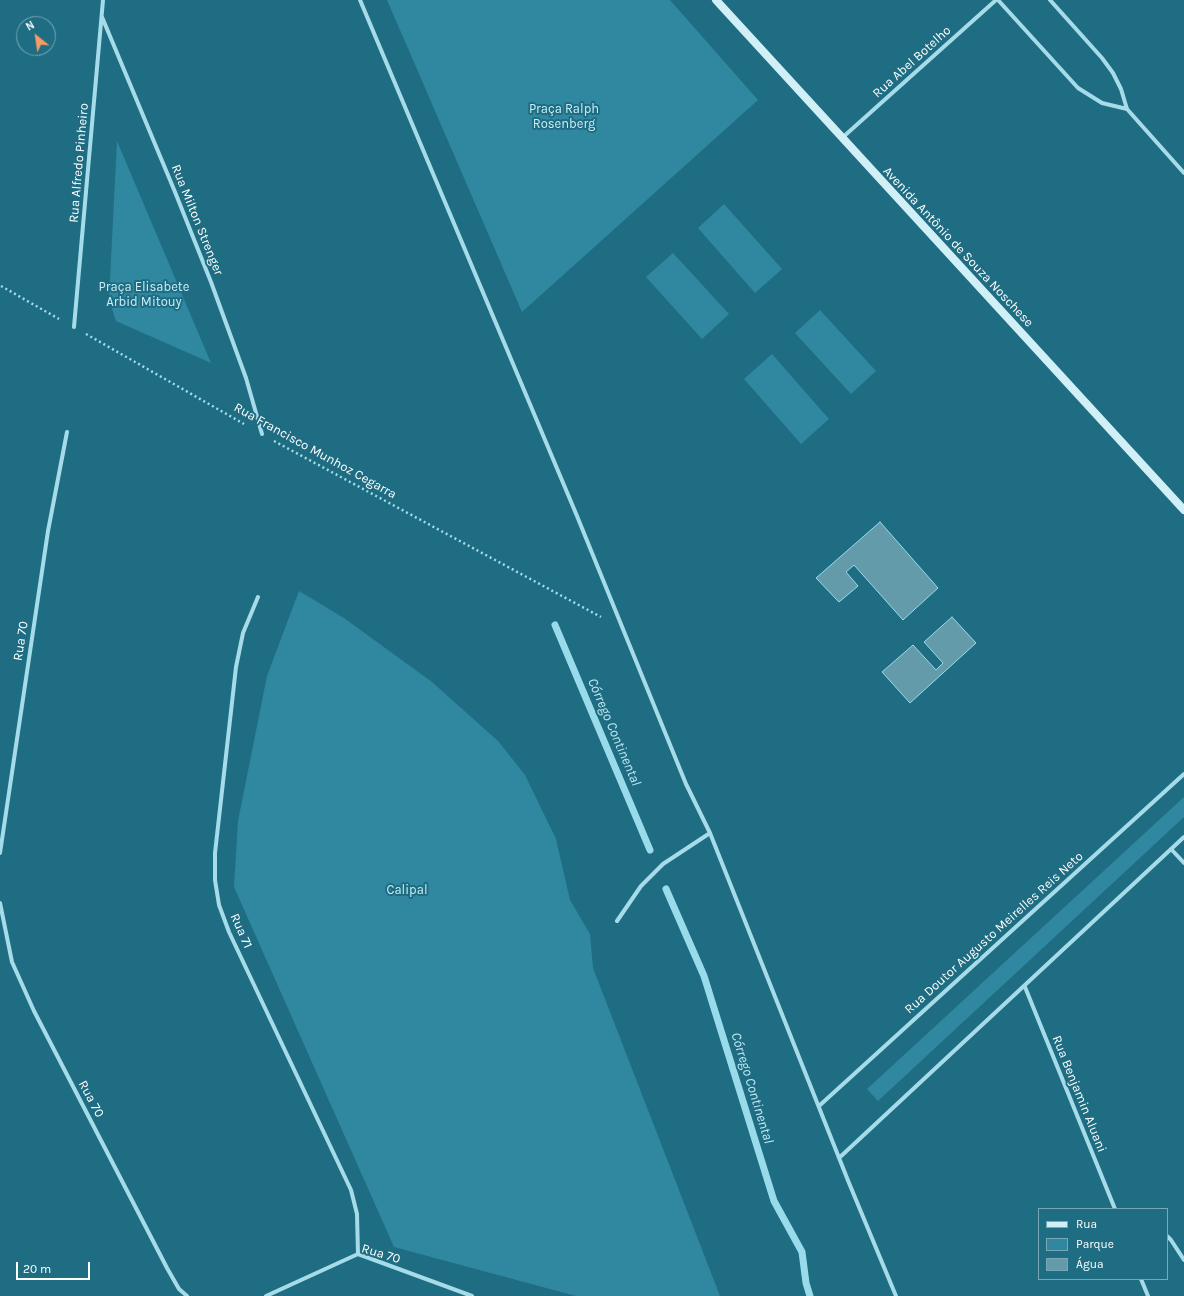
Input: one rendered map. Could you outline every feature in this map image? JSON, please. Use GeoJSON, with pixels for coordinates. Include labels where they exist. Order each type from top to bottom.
{"type":"FeatureCollection","features":[{"type":"Feature","properties":{"kind":"street","name":"Rua Alfredo Pinheiro"},"geometry":{"type":"LineString","coordinates":[[74,327],[102,17],[102,0]]}},
{"type":"Feature","properties":{"kind":"street"},"geometry":{"type":"LineString","coordinates":[[360,0],[686,784],[710,833],[839,1158],[896,1296]]}},
{"type":"Feature","properties":{"kind":"street","name":"Avenida Antônio de Souza Noschese"},"geometry":{"type":"LineString","coordinates":[[716,0],[1184,510]]}},
{"type":"Feature","properties":{"kind":"street"},"geometry":{"type":"LineString","coordinates":[[997,0],[1078,88],[1102,103],[1127,109]]}},
{"type":"Feature","properties":{"kind":"street","name":"Rua Abel Botelho"},"geometry":{"type":"LineString","coordinates":[[842,138],[997,0]]}},
{"type":"Feature","properties":{"kind":"street"},"geometry":{"type":"LineString","coordinates":[[1050,0],[1102,58],[1113,73],[1121,90],[1127,109],[1184,173]]}},
{"type":"Feature","properties":{"kind":"street","name":"Rua Milton Strenger"},"geometry":{"type":"LineString","coordinates":[[102,17],[172,184],[211,282],[246,378],[262,434]]}},
{"type":"Feature","properties":{"kind":"street","name":"Rua 70"},"geometry":{"type":"LineString","coordinates":[[0,853],[48,531],[67,432]]}},
{"type":"Feature","properties":{"kind":"street","name":"Rua 71"},"geometry":{"type":"LineString","coordinates":[[258,597],[243,633],[236,667],[215,853],[215,880],[219,905],[229,932],[351,1190],[357,1214],[358,1254]]}},
{"type":"Feature","properties":{"kind":"street","name":"Rua Doutor Augusto Meirelles Reis Neto"},"geometry":{"type":"LineString","coordinates":[[819,1106],[1184,774]]}},
{"type":"Feature","properties":{"kind":"street"},"geometry":{"type":"LineString","coordinates":[[617,921],[641,886],[663,864],[710,833]]}},
{"type":"Feature","properties":{"kind":"street"},"geometry":{"type":"LineString","coordinates":[[839,1158],[1025,987],[1184,837]]}},
{"type":"Feature","properties":{"kind":"street"},"geometry":{"type":"LineString","coordinates":[[1171,849],[1184,863]]}},
{"type":"Feature","properties":{"kind":"street","name":"Rua 70"},"geometry":{"type":"LineString","coordinates":[[0,903],[12,962],[34,1011],[167,1268],[179,1289],[187,1296]]}},
{"type":"Feature","properties":{"kind":"street","name":"Rua Benjamin Aluani"},"geometry":{"type":"LineString","coordinates":[[1025,987],[1115,1208]]}},
{"type":"Feature","properties":{"kind":"street"},"geometry":{"type":"LineString","coordinates":[[1168,1237],[1184,1260]]}},
{"type":"Feature","properties":{"kind":"street","name":"Rua 70"},"geometry":{"type":"LineString","coordinates":[[266,1296],[358,1254],[472,1296]]}},
{"type":"Feature","properties":{"kind":"street"},"geometry":{"type":"LineString","coordinates":[[1141,1280],[1148,1296]]}},
{"type":"Feature","properties":{"kind":"path","name":"Rua Francisco Munhoz Cegarra"},"geometry":{"type":"LineString","coordinates":[[1,286],[262,434],[622,628]]}},
{"type":"Feature","properties":{"kind":"green space","name":"Praça Ralph Rosenberg"},"geometry":{"type":"Polygon","coordinates":[[[387,0],[670,0],[758,100],[522,312],[387,0]]]}},
{"type":"Feature","properties":{"kind":"green space","name":"Praça Elisabete Arbid Mitouy"},"geometry":{"type":"Polygon","coordinates":[[[117,141],[211,363],[116,321],[109,299],[117,141]]]}},
{"type":"Feature","properties":{"kind":"green space"},"geometry":{"type":"Polygon","coordinates":[[[724,204],[782,269],[755,293],[698,228],[724,204]]]}},
{"type":"Feature","properties":{"kind":"green space"},"geometry":{"type":"Polygon","coordinates":[[[673,253],[729,314],[702,339],[646,277],[673,253]]]}},
{"type":"Feature","properties":{"kind":"green space"},"geometry":{"type":"Polygon","coordinates":[[[820,310],[876,371],[851,394],[795,333],[820,310]]]}},
{"type":"Feature","properties":{"kind":"green space"},"geometry":{"type":"Polygon","coordinates":[[[772,354],[829,419],[801,444],[744,379],[772,354]]]}},
{"type":"Feature","properties":{"kind":"green space","name":"Calipal"},"geometry":{"type":"Polygon","coordinates":[[[299,591],[344,618],[432,682],[498,741],[525,775],[556,839],[570,900],[590,934],[593,968],[720,1296],[576,1296],[394,1247],[234,887],[238,821],[267,676],[299,591]]]}},
{"type":"Feature","properties":{"kind":"green space"},"geometry":{"type":"Polygon","coordinates":[[[1184,797],[1184,817],[878,1101],[867,1089],[1184,797]]]}},
{"type":"Feature","properties":{"kind":"water"},"geometry":{"type":"Polygon","coordinates":[[[880,522],[938,588],[903,620],[854,565],[846,572],[858,586],[839,602],[816,578],[880,522]]]}},
{"type":"Feature","properties":{"kind":"water"},"geometry":{"type":"Polygon","coordinates":[[[952,617],[976,643],[910,703],[882,672],[913,645],[936,670],[943,663],[924,642],[952,617]]]}},
{"type":"Feature","properties":{"kind":"waterway","name":"Córrego Continental"},"geometry":{"type":"LineString","coordinates":[[555,625],[650,850]]}},
{"type":"Feature","properties":{"kind":"waterway","name":"Córrego Continental"},"geometry":{"type":"LineString","coordinates":[[666,889],[704,976],[774,1201],[802,1252],[806,1283],[810,1296]]}}]}
